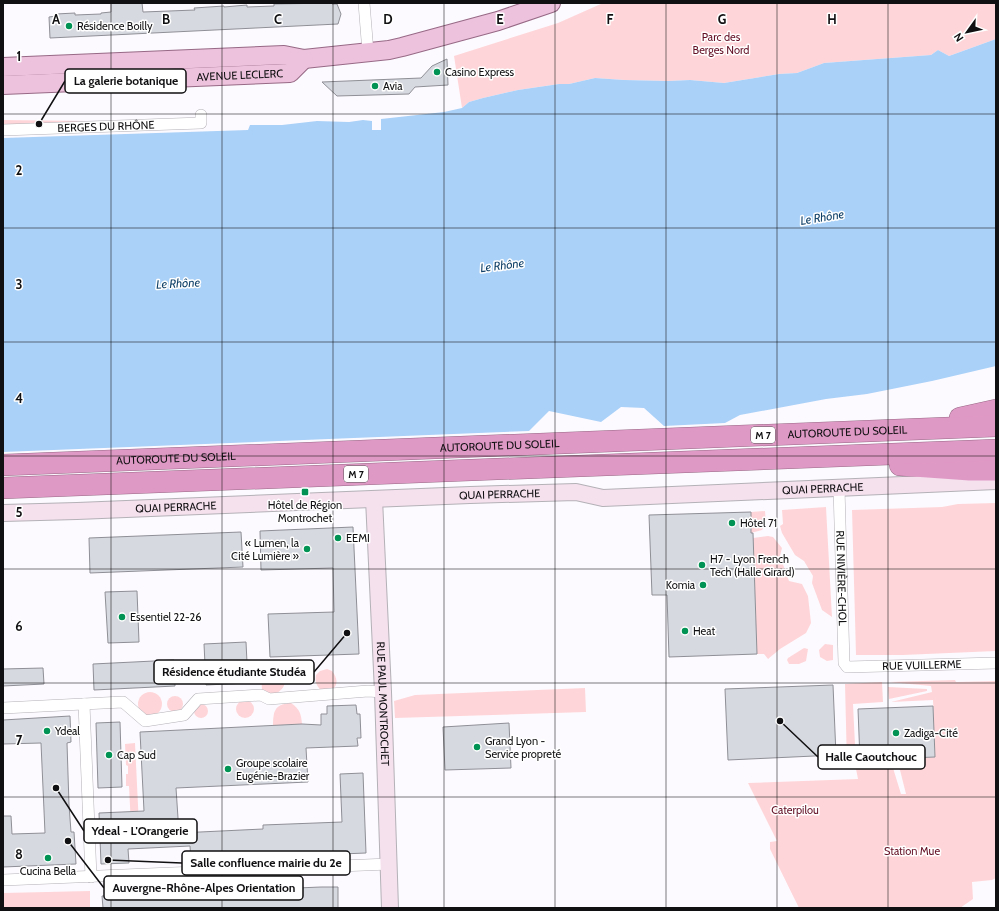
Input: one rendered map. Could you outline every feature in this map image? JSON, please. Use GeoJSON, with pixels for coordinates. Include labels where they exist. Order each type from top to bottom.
{"type":"FeatureCollection","features":[{"type":"Feature","properties":{"kind":"highway"},"geometry":{"type":"LineString","coordinates":[[915,429],[996,410]]}},
{"type":"Feature","properties":{"kind":"highway","name":"AUTOROUTE DU SOLEIL"},"geometry":{"type":"LineString","coordinates":[[3,465],[996,426]]}},
{"type":"Feature","properties":{"kind":"highway","name":"AUTOROUTE DU SOLEIL"},"geometry":{"type":"LineString","coordinates":[[3,488],[996,450]]}},
{"type":"Feature","properties":{"kind":"highway"},"geometry":{"type":"LineString","coordinates":[[808,458],[970,470],[996,470]]}},
{"type":"Feature","properties":{"kind":"main road","name":"AVENUE LECLERC"},"geometry":{"type":"LineString","coordinates":[[3,67],[284,55],[304,59],[368,52],[402,47],[452,34],[551,3]]}},
{"type":"Feature","properties":{"kind":"main road","name":"AVENUE LECLERC"},"geometry":{"type":"LineString","coordinates":[[3,85],[290,73],[304,59]]}},
{"type":"Feature","properties":{"kind":"main road"},"geometry":{"type":"LineString","coordinates":[[87,63],[84,72],[88,82]]}},
{"type":"Feature","properties":{"kind":"main road"},"geometry":{"type":"LineString","coordinates":[[68,64],[72,74],[69,82]]}},
{"type":"Feature","properties":{"kind":"street"},"geometry":{"type":"LineString","coordinates":[[364,3],[368,52]]}},
{"type":"Feature","properties":{"kind":"street","name":"BERGES DU RHÔNE"},"geometry":{"type":"LineString","coordinates":[[3,130],[201,123],[201,115]]}},
{"type":"Feature","properties":{"kind":"street","name":"QUAI PERRACHE"},"geometry":{"type":"LineString","coordinates":[[3,513],[576,492],[603,498],[996,481]]}},
{"type":"Feature","properties":{"kind":"street","name":"RUE NIVIÈRE-CHOL"},"geometry":{"type":"LineString","coordinates":[[839,488],[844,663],[847,667]]}},
{"type":"Feature","properties":{"kind":"street","name":"RUE PAUL MONTROCHET"},"geometry":{"type":"LineString","coordinates":[[374,499],[383,692],[390,908]]}},
{"type":"Feature","properties":{"kind":"street","name":"RUE VUILLERME"},"geometry":{"type":"LineString","coordinates":[[847,667],[996,663]]}},
{"type":"Feature","properties":{"kind":"street"},"geometry":{"type":"LineString","coordinates":[[3,708],[123,702],[145,720],[184,715],[198,699],[261,695],[269,699],[368,691],[383,692]]}},
{"type":"Feature","properties":{"kind":"street"},"geometry":{"type":"LineString","coordinates":[[84,704],[91,876]]}},
{"type":"Feature","properties":{"kind":"street"},"geometry":{"type":"LineString","coordinates":[[3,880],[389,864]]}},
{"type":"Feature","properties":{"kind":"green space","name":"Parc des Berges Nord"},"geometry":{"type":"Polygon","coordinates":[[[603,3],[996,3],[996,39],[949,56],[938,50],[931,55],[824,63],[797,73],[779,74],[724,83],[690,80],[668,81],[595,78],[569,84],[518,90],[469,102],[462,108],[454,56],[558,23],[603,3]]]}},
{"type":"Feature","properties":{"kind":"green space"},"geometry":{"type":"Polygon","coordinates":[[[3,120],[89,121],[3,126],[3,120]]]}},
{"type":"Feature","properties":{"kind":"green space"},"geometry":{"type":"Polygon","coordinates":[[[996,503],[996,651],[903,655],[856,655],[852,510],[942,507],[958,504],[996,503]]]}},
{"type":"Feature","properties":{"kind":"green space"},"geometry":{"type":"Polygon","coordinates":[[[826,507],[832,617],[822,610],[812,583],[813,576],[804,561],[795,555],[782,533],[780,526],[783,524],[782,510],[826,507]]]}},
{"type":"Feature","properties":{"kind":"green space"},"geometry":{"type":"Polygon","coordinates":[[[765,511],[766,523],[762,530],[751,533],[751,512],[765,511]]]}},
{"type":"Feature","properties":{"kind":"green space"},"geometry":{"type":"Polygon","coordinates":[[[768,536],[773,537],[782,548],[780,556],[789,581],[802,584],[808,596],[811,623],[806,633],[780,649],[768,659],[764,654],[757,654],[753,538],[768,536]]]}},
{"type":"Feature","properties":{"kind":"green space"},"geometry":{"type":"Polygon","coordinates":[[[825,644],[833,645],[833,660],[827,661],[820,657],[819,650],[825,644]]]}},
{"type":"Feature","properties":{"kind":"green space"},"geometry":{"type":"Polygon","coordinates":[[[804,648],[808,649],[806,661],[799,664],[789,664],[787,660],[788,658],[804,648]]]}},
{"type":"Feature","properties":{"kind":"green space"},"geometry":{"type":"Polygon","coordinates":[[[261,669],[281,669],[285,677],[283,687],[273,695],[262,691],[261,669]]]}},
{"type":"Feature","properties":{"kind":"green space"},"geometry":{"type":"Polygon","coordinates":[[[327,669],[332,671],[334,674],[336,685],[332,690],[321,690],[316,683],[316,675],[320,671],[327,669]]]}},
{"type":"Feature","properties":{"kind":"green space","name":"Station Mue"},"geometry":{"type":"Polygon","coordinates":[[[955,680],[956,682],[996,681],[996,878],[992,880],[972,882],[973,899],[960,908],[799,908],[770,849],[770,842],[777,841],[748,783],[858,779],[856,769],[893,768],[901,794],[906,794],[897,758],[935,757],[933,700],[891,702],[932,692],[931,686],[889,682],[955,680]]]}},
{"type":"Feature","properties":{"kind":"green space"},"geometry":{"type":"Polygon","coordinates":[[[882,682],[883,702],[853,704],[856,765],[847,766],[845,684],[882,682]]]}},
{"type":"Feature","properties":{"kind":"green space"},"geometry":{"type":"Polygon","coordinates":[[[888,687],[927,689],[927,691],[889,699],[888,687]]]}},
{"type":"Feature","properties":{"kind":"green space"},"geometry":{"type":"Polygon","coordinates":[[[585,688],[586,712],[395,718],[394,701],[415,695],[585,688]]]}},
{"type":"Feature","properties":{"kind":"green space"},"geometry":{"type":"Polygon","coordinates":[[[150,692],[158,696],[162,704],[158,712],[150,716],[142,712],[138,704],[142,696],[150,692]]]}},
{"type":"Feature","properties":{"kind":"green space"},"geometry":{"type":"Polygon","coordinates":[[[175,696],[182,701],[183,704],[178,711],[175,712],[168,707],[167,704],[172,697],[175,696]]]}},
{"type":"Feature","properties":{"kind":"green space"},"geometry":{"type":"Polygon","coordinates":[[[245,700],[251,703],[254,709],[251,715],[245,718],[239,715],[236,709],[239,703],[245,700]]]}},
{"type":"Feature","properties":{"kind":"green space"},"geometry":{"type":"Polygon","coordinates":[[[291,703],[300,712],[302,724],[273,726],[274,713],[278,707],[291,703]]]}},
{"type":"Feature","properties":{"kind":"green space"},"geometry":{"type":"Polygon","coordinates":[[[198,704],[204,704],[208,708],[208,714],[204,718],[198,718],[194,714],[194,708],[198,704]]]}},
{"type":"Feature","properties":{"kind":"green space"},"geometry":{"type":"Polygon","coordinates":[[[135,743],[140,846],[132,847],[129,786],[126,786],[128,766],[126,765],[125,744],[135,743]]]}},
{"type":"Feature","properties":{"kind":"green space"},"geometry":{"type":"Polygon","coordinates":[[[90,891],[90,908],[3,908],[3,893],[90,891]]]}},
{"type":"Feature","properties":{"kind":"water","name":"Le Rhône"},"geometry":{"type":"Polygon","coordinates":[[[996,39],[996,366],[867,394],[826,399],[740,415],[725,423],[664,426],[644,408],[621,407],[601,422],[549,411],[529,431],[3,452],[3,138],[248,130],[250,125],[282,125],[317,121],[349,122],[363,120],[372,121],[372,130],[381,130],[381,119],[444,112],[462,108],[469,102],[518,90],[569,84],[595,78],[668,81],[690,80],[724,83],[779,74],[797,73],[824,63],[931,55],[938,50],[949,56],[996,39]]]}},
{"type":"Feature","properties":{"kind":"building"},"geometry":{"type":"Polygon","coordinates":[[[111,3],[142,3],[143,12],[195,10],[194,8],[224,6],[247,5],[247,7],[274,6],[274,4],[332,3],[337,4],[341,14],[338,24],[50,38],[49,17],[56,16],[56,14],[75,13],[75,15],[111,12],[111,3]]]}},
{"type":"Feature","properties":{"kind":"building"},"geometry":{"type":"Polygon","coordinates":[[[447,59],[448,85],[415,87],[409,94],[337,96],[322,82],[421,78],[432,66],[447,59]]]}},
{"type":"Feature","properties":{"kind":"building","name":"H7 - Lyon French Tech (Halle Girard)"},"geometry":{"type":"Polygon","coordinates":[[[751,512],[757,654],[669,657],[667,595],[652,595],[649,515],[751,512]]]}},
{"type":"Feature","properties":{"kind":"building"},"geometry":{"type":"Polygon","coordinates":[[[353,527],[359,654],[270,657],[268,614],[334,612],[333,568],[261,570],[260,531],[353,527]]]}},
{"type":"Feature","properties":{"kind":"building"},"geometry":{"type":"Polygon","coordinates":[[[241,532],[243,567],[90,573],[89,538],[241,532]]]}},
{"type":"Feature","properties":{"kind":"building","name":"Essentiel 22-26"},"geometry":{"type":"Polygon","coordinates":[[[137,591],[139,642],[108,643],[105,592],[137,591]]]}},
{"type":"Feature","properties":{"kind":"building"},"geometry":{"type":"Polygon","coordinates":[[[246,642],[248,683],[206,685],[204,644],[246,642]]]}},
{"type":"Feature","properties":{"kind":"building"},"geometry":{"type":"Polygon","coordinates":[[[174,660],[175,686],[94,690],[93,664],[174,660]]]}},
{"type":"Feature","properties":{"kind":"building"},"geometry":{"type":"Polygon","coordinates":[[[43,668],[44,684],[3,686],[3,669],[43,668]]]}},
{"type":"Feature","properties":{"kind":"building"},"geometry":{"type":"Polygon","coordinates":[[[833,685],[836,755],[728,760],[725,689],[833,685]]]}},
{"type":"Feature","properties":{"kind":"building"},"geometry":{"type":"Polygon","coordinates":[[[356,705],[357,714],[360,714],[361,738],[357,738],[358,746],[306,748],[308,782],[176,788],[179,833],[263,829],[263,825],[342,822],[340,774],[363,773],[366,853],[191,860],[190,846],[128,849],[129,863],[101,864],[99,813],[144,811],[140,732],[302,724],[321,725],[321,714],[327,714],[327,706],[356,705]]]}},
{"type":"Feature","properties":{"kind":"building","name":"Zadiga-Cité"},"geometry":{"type":"Polygon","coordinates":[[[933,706],[935,757],[860,760],[858,709],[933,706]]]}},
{"type":"Feature","properties":{"kind":"building"},"geometry":{"type":"Polygon","coordinates":[[[70,716],[71,742],[67,743],[69,805],[71,832],[74,832],[76,864],[3,867],[3,816],[11,816],[12,834],[45,833],[41,743],[3,744],[3,720],[70,716]]]}},
{"type":"Feature","properties":{"kind":"building","name":"Cap Sud"},"geometry":{"type":"Polygon","coordinates":[[[120,722],[122,787],[98,788],[96,723],[120,722]]]}},
{"type":"Feature","properties":{"kind":"building","name":"Grand Lyon - Service propreté"},"geometry":{"type":"Polygon","coordinates":[[[509,723],[511,768],[445,770],[443,727],[509,723]]]}},
{"type":"Feature","properties":{"kind":"building"},"geometry":{"type":"Polygon","coordinates":[[[338,887],[338,908],[103,908],[102,896],[338,887]]]}},
{"type":"Feature","properties":{"kind":"place","name":"Résidence Boilly"},"geometry":{"type":"Point","coordinates":[69,26]}},
{"type":"Feature","properties":{"kind":"place","name":"Casino Express"},"geometry":{"type":"Point","coordinates":[437,72]}},
{"type":"Feature","properties":{"kind":"place","name":"Avia"},"geometry":{"type":"Point","coordinates":[375,86]}},
{"type":"Feature","properties":{"kind":"place","name":"La galerie botanique"},"geometry":{"type":"Point","coordinates":[39,124]}},
{"type":"Feature","properties":{"kind":"place","name":"Hôtel de Région Montrochet"},"geometry":{"type":"Point","coordinates":[305,492]}},
{"type":"Feature","properties":{"kind":"place","name":"Hôtel 71"},"geometry":{"type":"Point","coordinates":[732,523]}},
{"type":"Feature","properties":{"kind":"place","name":"EEMI"},"geometry":{"type":"Point","coordinates":[338,538]}},
{"type":"Feature","properties":{"kind":"place","name":"« Lumen, la Cité Lumière »"},"geometry":{"type":"Point","coordinates":[307,549]}},
{"type":"Feature","properties":{"kind":"place","name":"H7 - Lyon French Tech (Halle Girard)"},"geometry":{"type":"Point","coordinates":[702,565]}},
{"type":"Feature","properties":{"kind":"place","name":"Komia"},"geometry":{"type":"Point","coordinates":[703,585]}},
{"type":"Feature","properties":{"kind":"place","name":"Essentiel 22-26"},"geometry":{"type":"Point","coordinates":[122,617]}},
{"type":"Feature","properties":{"kind":"place","name":"Heat"},"geometry":{"type":"Point","coordinates":[685,631]}},
{"type":"Feature","properties":{"kind":"place","name":"Résidence étudiante Studéa"},"geometry":{"type":"Point","coordinates":[347,633]}},
{"type":"Feature","properties":{"kind":"place","name":"Halle Caoutchouc"},"geometry":{"type":"Point","coordinates":[780,721]}},
{"type":"Feature","properties":{"kind":"place","name":"Ydeal"},"geometry":{"type":"Point","coordinates":[47,731]}},
{"type":"Feature","properties":{"kind":"place","name":"Zadiga-Cité"},"geometry":{"type":"Point","coordinates":[896,733]}},
{"type":"Feature","properties":{"kind":"place","name":"Grand Lyon - Service propreté"},"geometry":{"type":"Point","coordinates":[477,747]}},
{"type":"Feature","properties":{"kind":"place","name":"Cap Sud"},"geometry":{"type":"Point","coordinates":[109,755]}},
{"type":"Feature","properties":{"kind":"place","name":"Groupe scolaire Eugénie-Brazier"},"geometry":{"type":"Point","coordinates":[228,769]}},
{"type":"Feature","properties":{"kind":"place","name":"Ydeal - L'Orangerie"},"geometry":{"type":"Point","coordinates":[56,788]}},
{"type":"Feature","properties":{"kind":"place","name":"Auvergne-Rhône-Alpes Orientation"},"geometry":{"type":"Point","coordinates":[68,841]}},
{"type":"Feature","properties":{"kind":"place","name":"Cucina Bella"},"geometry":{"type":"Point","coordinates":[48,858]}},
{"type":"Feature","properties":{"kind":"place","name":"Salle confluence mairie du 2e"},"geometry":{"type":"Point","coordinates":[108,860]}},
{"type":"Feature","properties":{"kind":"park label","name":"Caterpilou"},"geometry":{"type":"Point","coordinates":[795,810]}}]}
